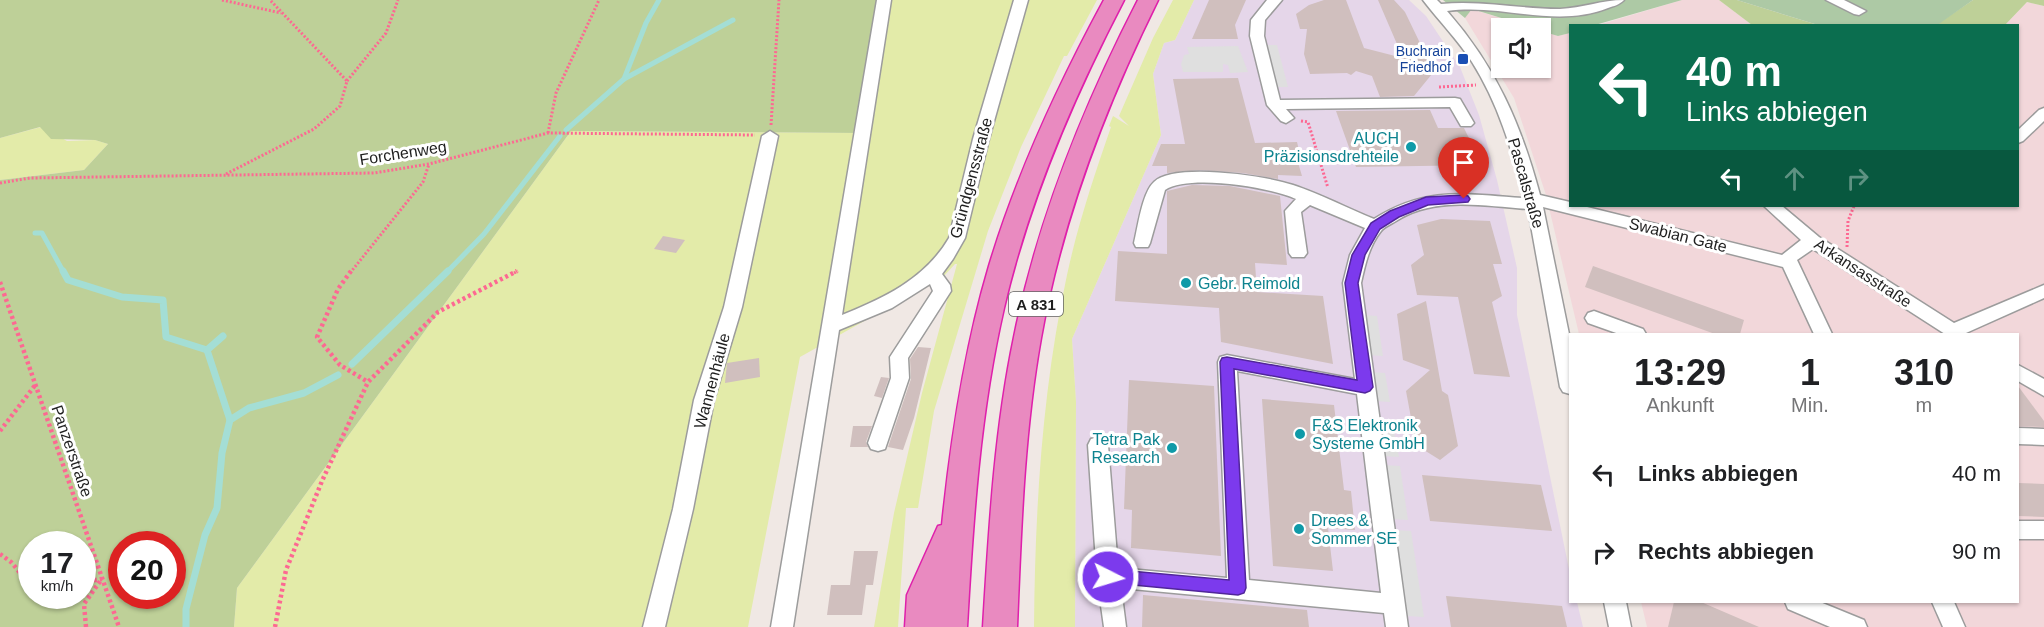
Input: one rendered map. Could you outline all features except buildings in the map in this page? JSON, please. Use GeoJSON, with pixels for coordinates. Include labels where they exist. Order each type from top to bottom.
{"type":"FeatureCollection","features":[{"type":"Feature","properties":{"kind":"highway","name":"A 831"},"geometry":{"type":"LineString","coordinates":[[950,627],[957,515],[968,426],[991,306],[1011,237],[1053,122],[1114,0]]}},
{"type":"Feature","properties":{"kind":"highway","name":"A 831"},"geometry":{"type":"LineString","coordinates":[[1000,627],[1005,514],[1017,397],[1041,281],[1060,205],[1087,128],[1116,61],[1148,0]]}},
{"type":"Feature","properties":{"kind":"highway"},"geometry":{"type":"LineString","coordinates":[[922,627],[924,595],[957,515]]}},
{"type":"Feature","properties":{"kind":"street"},"geometry":{"type":"LineString","coordinates":[[782,627],[884,0]]}},
{"type":"Feature","properties":{"kind":"street","name":"Gründgensstraße"},"geometry":{"type":"LineString","coordinates":[[830,326],[886,303],[933,274],[943,264],[957,238],[981,139],[1021,0]]}},
{"type":"Feature","properties":{"kind":"street"},"geometry":{"type":"LineString","coordinates":[[1275,0],[1264,10],[1256,27],[1256,61],[1274,105],[1286,118]]}},
{"type":"Feature","properties":{"kind":"street"},"geometry":{"type":"LineString","coordinates":[[1433,4],[1507,5],[1531,13],[1580,11],[1617,0]]}},
{"type":"Feature","properties":{"kind":"street"},"geometry":{"type":"LineString","coordinates":[[1833,0],[1859,11]]}},
{"type":"Feature","properties":{"kind":"street","name":"Pascalstraße"},"geometry":{"type":"LineString","coordinates":[[1433,4],[1474,56],[1492,85],[1518,149],[1543,242],[1569,382]]}},
{"type":"Feature","properties":{"kind":"street"},"geometry":{"type":"LineString","coordinates":[[1274,105],[1455,102],[1466,123]]}},
{"type":"Feature","properties":{"kind":"street"},"geometry":{"type":"LineString","coordinates":[[2019,137],[2044,113]]}},
{"type":"Feature","properties":{"kind":"street","name":"Wannenhäule"},"geometry":{"type":"LineString","coordinates":[[654,627],[682,509],[704,400],[733,307],[770,136]]}},
{"type":"Feature","properties":{"kind":"street"},"geometry":{"type":"LineString","coordinates":[[1142,243],[1155,192],[1159,186],[1178,177],[1197,176],[1269,184],[1287,189],[1375,226],[1359,255],[1352,283],[1397,627]]}},
{"type":"Feature","properties":{"kind":"street"},"geometry":{"type":"LineString","coordinates":[[1298,253],[1293,211],[1307,198]]}},
{"type":"Feature","properties":{"kind":"street","name":"Swabian Gate"},"geometry":{"type":"LineString","coordinates":[[1375,226],[1394,214],[1426,201],[1464,199],[1532,201],[1790,263]]}},
{"type":"Feature","properties":{"kind":"street","name":"Arkansasstraße"},"geometry":{"type":"LineString","coordinates":[[1773,207],[1813,242],[1956,333]]}},
{"type":"Feature","properties":{"kind":"street"},"geometry":{"type":"LineString","coordinates":[[1813,242],[1788,259],[1823,333]]}},
{"type":"Feature","properties":{"kind":"street"},"geometry":{"type":"LineString","coordinates":[[878,443],[900,378],[899,357],[942,291],[941,285],[933,274]]}},
{"type":"Feature","properties":{"kind":"street"},"geometry":{"type":"LineString","coordinates":[[1956,333],[2044,291]]}},
{"type":"Feature","properties":{"kind":"street"},"geometry":{"type":"LineString","coordinates":[[1594,318],[1634,333]]}},
{"type":"Feature","properties":{"kind":"street"},"geometry":{"type":"LineString","coordinates":[[1238,588],[1227,362],[1365,387]]}},
{"type":"Feature","properties":{"kind":"street"},"geometry":{"type":"LineString","coordinates":[[2019,373],[2044,390]]}},
{"type":"Feature","properties":{"kind":"street"},"geometry":{"type":"LineString","coordinates":[[2019,436],[2044,437]]}},
{"type":"Feature","properties":{"kind":"street"},"geometry":{"type":"LineString","coordinates":[[1098,445],[1114,627]]}},
{"type":"Feature","properties":{"kind":"street"},"geometry":{"type":"LineString","coordinates":[[2019,530],[2044,530]]}},
{"type":"Feature","properties":{"kind":"street"},"geometry":{"type":"LineString","coordinates":[[1108,577],[1393,604]]}},
{"type":"Feature","properties":{"kind":"street"},"geometry":{"type":"LineString","coordinates":[[1615,603],[1620,627]]}},
{"type":"Feature","properties":{"kind":"street"},"geometry":{"type":"LineString","coordinates":[[1798,603],[1856,627]]}},
{"type":"Feature","properties":{"kind":"street"},"geometry":{"type":"LineString","coordinates":[[1943,603],[1954,627]]}},
{"type":"Feature","properties":{"kind":"path"},"geometry":{"type":"LineString","coordinates":[[222,0],[282,13]]}},
{"type":"Feature","properties":{"kind":"path"},"geometry":{"type":"LineString","coordinates":[[270,0],[346,81]]}},
{"type":"Feature","properties":{"kind":"path"},"geometry":{"type":"LineString","coordinates":[[225,174],[314,129],[340,106],[346,81],[386,33],[398,0]]}},
{"type":"Feature","properties":{"kind":"path"},"geometry":{"type":"LineString","coordinates":[[548,133],[556,93],[598,0]]}},
{"type":"Feature","properties":{"kind":"path"},"geometry":{"type":"LineString","coordinates":[[770,136],[779,0]]}},
{"type":"Feature","properties":{"kind":"path"},"geometry":{"type":"LineString","coordinates":[[1437,87],[1492,85]]}},
{"type":"Feature","properties":{"kind":"path"},"geometry":{"type":"LineString","coordinates":[[1308,122],[1333,209]]}},
{"type":"Feature","properties":{"kind":"path","name":"Forchenweg"},"geometry":{"type":"LineString","coordinates":[[0,183],[30,178],[374,172],[429,164],[548,133],[770,136]]}},
{"type":"Feature","properties":{"kind":"path"},"geometry":{"type":"LineString","coordinates":[[368,382],[340,364],[317,337],[338,289],[423,182],[429,164]]}},
{"type":"Feature","properties":{"kind":"path"},"geometry":{"type":"LineString","coordinates":[[1849,265],[1848,221],[1854,207]]}},
{"type":"Feature","properties":{"kind":"path"},"geometry":{"type":"LineString","coordinates":[[275,627],[286,570],[322,481],[368,382],[438,312],[518,271]]}},
{"type":"Feature","properties":{"kind":"path","name":"Panzerstraße"},"geometry":{"type":"LineString","coordinates":[[0,282],[119,627]]}},
{"type":"Feature","properties":{"kind":"path"},"geometry":{"type":"LineString","coordinates":[[0,431],[36,384]]}},
{"type":"Feature","properties":{"kind":"path"},"geometry":{"type":"LineString","coordinates":[[0,554],[18,570]]}},
{"type":"Feature","properties":{"kind":"path"},"geometry":{"type":"LineString","coordinates":[[96,580],[102,579]]}},
{"type":"Feature","properties":{"kind":"path"},"geometry":{"type":"LineString","coordinates":[[86,627],[84,604],[102,579]]}},
{"type":"Feature","properties":{"kind":"shaded area"},"geometry":{"type":"Polygon","coordinates":[[[1194,0],[1409,0],[1426,16],[1460,67],[1479,115],[1497,180],[1517,268],[1517,315],[1569,569],[1569,603],[1577,603],[1583,627],[1075,627],[1076,402],[1072,339],[1161,135],[1153,74],[1164,43],[1175,40],[1194,0]]]}},
{"type":"Feature","properties":{"kind":"shaded area"},"geometry":{"type":"Polygon","coordinates":[[[1682,0],[1719,0],[1751,24],[1602,24],[1682,0]]]}},
{"type":"Feature","properties":{"kind":"shaded area"},"geometry":{"type":"Polygon","coordinates":[[[2027,2],[2044,6],[2044,627],[1647,627],[1641,603],[2019,603],[2019,333],[1579,333],[1546,195],[1514,98],[1502,78],[1551,78],[1551,34],[1558,36],[1569,33],[1569,207],[2019,207],[2019,24],[2006,24],[2027,2]]]}},
{"type":"Feature","properties":{"kind":"shaded area"},"geometry":{"type":"Polygon","coordinates":[[[1471,9],[1501,18],[1491,18],[1491,60],[1465,18],[1471,9]]]}},
{"type":"Feature","properties":{"kind":"shaded area"},"geometry":{"type":"Polygon","coordinates":[[[1264,45],[1277,45],[1288,87],[1275,87],[1264,45]]]}},
{"type":"Feature","properties":{"kind":"shaded area"},"geometry":{"type":"Polygon","coordinates":[[[1238,46],[1248,72],[1230,73],[1228,65],[1223,64],[1223,72],[1183,72],[1181,64],[1184,55],[1189,54],[1187,47],[1238,46]]]}},
{"type":"Feature","properties":{"kind":"shaded area"},"geometry":{"type":"Polygon","coordinates":[[[1363,315],[1377,316],[1383,356],[1367,355],[1363,315]]]}},
{"type":"Feature","properties":{"kind":"shaded area"},"geometry":{"type":"Polygon","coordinates":[[[1370,372],[1385,373],[1390,402],[1375,401],[1370,372]]]}},
{"type":"Feature","properties":{"kind":"shaded area"},"geometry":{"type":"Polygon","coordinates":[[[1378,425],[1393,426],[1399,457],[1383,456],[1378,425]]]}},
{"type":"Feature","properties":{"kind":"shaded area"},"geometry":{"type":"Polygon","coordinates":[[[1384,465],[1400,466],[1408,520],[1392,519],[1384,465]]]}},
{"type":"Feature","properties":{"kind":"shaded area"},"geometry":{"type":"Polygon","coordinates":[[[1394,530],[1411,531],[1424,617],[1407,616],[1394,530]]]}},
{"type":"Feature","properties":{"kind":"green space"},"geometry":{"type":"Polygon","coordinates":[[[0,0],[884,0],[861,133],[571,131],[237,588],[234,627],[0,627],[0,180],[84,170],[108,144],[95,140],[51,139],[40,127],[0,138],[0,0]]]}},
{"type":"Feature","properties":{"kind":"green space"},"geometry":{"type":"Polygon","coordinates":[[[884,0],[1097,0],[1067,56],[1064,56],[1021,147],[988,231],[934,411],[918,508],[906,508],[898,627],[874,627],[894,513],[922,393],[957,264],[943,277],[800,357],[748,627],[234,627],[237,588],[571,131],[861,133],[884,0]]]}},
{"type":"Feature","properties":{"kind":"green space"},"geometry":{"type":"Polygon","coordinates":[[[1173,0],[1194,0],[1175,40],[1164,43],[1153,74],[1161,135],[1072,339],[1076,402],[1075,627],[1034,627],[1038,495],[1046,406],[1058,318],[1067,275],[1087,200],[1111,127],[1109,126],[1113,116],[1129,126],[1119,116],[1153,38],[1173,0]]]}},
{"type":"Feature","properties":{"kind":"green space"},"geometry":{"type":"Polygon","coordinates":[[[1443,0],[1682,0],[1598,24],[1569,24],[1569,33],[1558,36],[1551,34],[1551,18],[1501,18],[1472,9],[1465,18],[1443,0]]]}},
{"type":"Feature","properties":{"kind":"green space"},"geometry":{"type":"Polygon","coordinates":[[[1719,0],[1737,0],[1815,24],[1751,24],[1719,0]]]}},
{"type":"Feature","properties":{"kind":"green space"},"geometry":{"type":"Polygon","coordinates":[[[1737,0],[1973,0],[1939,24],[1815,24],[1737,0]]]}},
{"type":"Feature","properties":{"kind":"green space"},"geometry":{"type":"Polygon","coordinates":[[[1973,0],[2044,0],[2044,6],[2027,2],[2006,24],[1937,24],[1973,0]]]}},
{"type":"Feature","properties":{"kind":"green space"},"geometry":{"type":"Polygon","coordinates":[[[41,127],[67,141],[95,140],[108,144],[84,170],[0,180],[0,138],[41,127]]]}},
{"type":"Feature","properties":{"kind":"waterway"},"geometry":{"type":"LineString","coordinates":[[624,79],[646,23],[659,0]]}},
{"type":"Feature","properties":{"kind":"waterway"},"geometry":{"type":"LineString","coordinates":[[624,79],[733,20]]}},
{"type":"Feature","properties":{"kind":"waterway"},"geometry":{"type":"LineString","coordinates":[[566,130],[624,79]]}},
{"type":"Feature","properties":{"kind":"waterway"},"geometry":{"type":"LineString","coordinates":[[447,272],[484,234],[560,136]]}},
{"type":"Feature","properties":{"kind":"waterway"},"geometry":{"type":"LineString","coordinates":[[35,233],[42,233],[64,273]]}},
{"type":"Feature","properties":{"kind":"waterway"},"geometry":{"type":"LineString","coordinates":[[63,271],[68,280],[122,297],[163,300],[166,337],[207,350]]}},
{"type":"Feature","properties":{"kind":"waterway"},"geometry":{"type":"LineString","coordinates":[[352,364],[447,272]]}},
{"type":"Feature","properties":{"kind":"waterway"},"geometry":{"type":"LineString","coordinates":[[207,350],[223,336]]}},
{"type":"Feature","properties":{"kind":"waterway"},"geometry":{"type":"LineString","coordinates":[[207,350],[230,420]]}},
{"type":"Feature","properties":{"kind":"waterway"},"geometry":{"type":"LineString","coordinates":[[230,420],[249,408],[304,393],[338,375]]}},
{"type":"Feature","properties":{"kind":"waterway"},"geometry":{"type":"LineString","coordinates":[[186,627],[186,609],[205,535],[217,508],[222,453],[230,420]]}},
{"type":"Feature","properties":{"kind":"place","name":"Buchrain Friedhof"},"geometry":{"type":"Point","coordinates":[1463,59]}},
{"type":"Feature","properties":{"kind":"place","name":"AUCH Präzisionsdrehteile"},"geometry":{"type":"Point","coordinates":[1411,147]}},
{"type":"Feature","properties":{"kind":"place","name":"Gebr. Reimold"},"geometry":{"type":"Point","coordinates":[1186,283]}},
{"type":"Feature","properties":{"kind":"place","name":"F&S Elektronik Systeme GmbH"},"geometry":{"type":"Point","coordinates":[1300,434]}},
{"type":"Feature","properties":{"kind":"place","name":"Tetra Pak Research"},"geometry":{"type":"Point","coordinates":[1172,448]}},
{"type":"Feature","properties":{"kind":"place","name":"Drees & Sommer SE"},"geometry":{"type":"Point","coordinates":[1299,529]}},
{"type":"Feature","properties":{"kind":"route"},"geometry":{"type":"LineString","coordinates":[[1108,577],[1238,588],[1227,362],[1365,387],[1352,283],[1359,255],[1375,226],[1394,214],[1426,201],[1464,199]]}}]}
